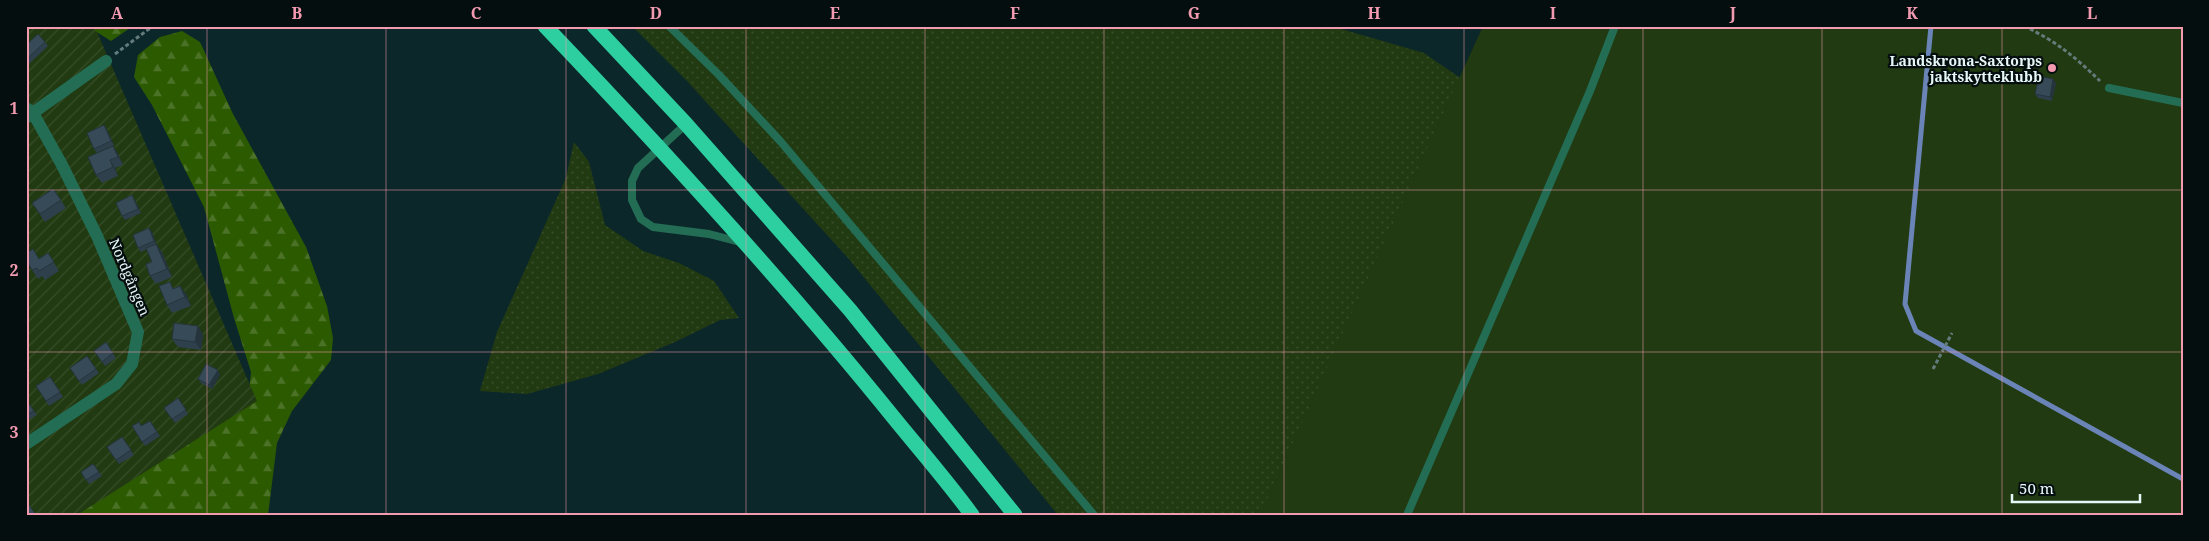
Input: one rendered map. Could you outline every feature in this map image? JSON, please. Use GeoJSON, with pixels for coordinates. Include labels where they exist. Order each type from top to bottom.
{"type":"FeatureCollection","features":[{"type":"Feature","properties":{"kind":"highway"},"geometry":{"type":"LineString","coordinates":[[545,26],[660,147],[749,245],[822,329],[972,515]]}},
{"type":"Feature","properties":{"kind":"highway"},"geometry":{"type":"LineString","coordinates":[[594,26],[686,124],[850,310],[1015,515]]}},
{"type":"Feature","properties":{"kind":"street"},"geometry":{"type":"LineString","coordinates":[[28,113],[106,61]]}},
{"type":"Feature","properties":{"kind":"street","name":"Nordgången"},"geometry":{"type":"LineString","coordinates":[[26,444],[116,384],[132,364],[138,332],[96,236],[62,165],[28,113]]}},
{"type":"Feature","properties":{"kind":"lane"},"geometry":{"type":"LineString","coordinates":[[669,26],[719,75],[781,142],[1094,515]]}},
{"type":"Feature","properties":{"kind":"lane"},"geometry":{"type":"LineString","coordinates":[[1407,515],[1590,91],[1615,26]]}},
{"type":"Feature","properties":{"kind":"lane"},"geometry":{"type":"LineString","coordinates":[[2109,88],[2183,103]]}},
{"type":"Feature","properties":{"kind":"lane"},"geometry":{"type":"LineString","coordinates":[[686,124],[638,168],[632,181],[632,200],[641,219],[653,227],[709,234],[749,245]]}},
{"type":"Feature","properties":{"kind":"path"},"geometry":{"type":"LineString","coordinates":[[106,61],[153,26]]}},
{"type":"Feature","properties":{"kind":"path"},"geometry":{"type":"LineString","coordinates":[[2024,26],[2052,40],[2076,58],[2109,88]]}},
{"type":"Feature","properties":{"kind":"path"},"geometry":{"type":"LineString","coordinates":[[1933,369],[1952,333]]}},
{"type":"Feature","properties":{"kind":"green space"},"geometry":{"type":"Polygon","coordinates":[[[26,26],[90,26],[97,32],[257,401],[77,515],[26,515],[26,26]]]}},
{"type":"Feature","properties":{"kind":"green space"},"geometry":{"type":"Polygon","coordinates":[[[87,26],[133,26],[111,41],[87,26]]]}},
{"type":"Feature","properties":{"kind":"green space"},"geometry":{"type":"Polygon","coordinates":[[[632,26],[1331,26],[1424,53],[1466,82],[1327,515],[1058,515],[848,258],[687,81],[632,26]]]}},
{"type":"Feature","properties":{"kind":"green space"},"geometry":{"type":"Polygon","coordinates":[[[1483,26],[2183,26],[2183,515],[1260,515],[1483,26]]]}},
{"type":"Feature","properties":{"kind":"green space"},"geometry":{"type":"Polygon","coordinates":[[[182,31],[200,42],[233,114],[306,247],[327,306],[333,338],[331,360],[292,411],[277,443],[268,515],[76,515],[249,391],[251,372],[234,318],[204,207],[152,105],[134,77],[138,55],[160,37],[182,31]]]}},
{"type":"Feature","properties":{"kind":"green space"},"geometry":{"type":"Polygon","coordinates":[[[574,142],[589,162],[605,225],[643,251],[679,263],[714,281],[739,318],[720,320],[675,342],[598,374],[527,394],[480,391],[497,332],[566,178],[574,142]]]}},
{"type":"Feature","properties":{"kind":"building"},"geometry":{"type":"Polygon","coordinates":[[[38,34],[45,42],[26,60],[26,45],[38,34]]]}},
{"type":"Feature","properties":{"kind":"building"},"geometry":{"type":"Polygon","coordinates":[[[2039,76],[2053,79],[2050,97],[2035,94],[2039,76]]]}},
{"type":"Feature","properties":{"kind":"building"},"geometry":{"type":"Polygon","coordinates":[[[104,125],[111,141],[94,149],[87,133],[104,125]]]}},
{"type":"Feature","properties":{"kind":"building"},"geometry":{"type":"Polygon","coordinates":[[[113,146],[118,157],[110,160],[113,167],[96,175],[88,157],[113,146]]]}},
{"type":"Feature","properties":{"kind":"building"},"geometry":{"type":"Polygon","coordinates":[[[53,189],[61,200],[40,214],[32,203],[53,189]]]}},
{"type":"Feature","properties":{"kind":"building"},"geometry":{"type":"Polygon","coordinates":[[[132,195],[138,209],[122,216],[116,203],[132,195]]]}},
{"type":"Feature","properties":{"kind":"building"},"geometry":{"type":"Polygon","coordinates":[[[149,228],[154,241],[138,248],[133,235],[149,228]]]}},
{"type":"Feature","properties":{"kind":"building"},"geometry":{"type":"Polygon","coordinates":[[[156,244],[167,269],[150,276],[146,264],[152,262],[146,248],[156,244]]]}},
{"type":"Feature","properties":{"kind":"building"},"geometry":{"type":"Polygon","coordinates":[[[33,249],[39,259],[48,253],[54,262],[39,271],[37,268],[32,270],[26,260],[26,253],[33,249]]]}},
{"type":"Feature","properties":{"kind":"building"},"geometry":{"type":"Polygon","coordinates":[[[170,282],[173,289],[180,286],[185,297],[167,305],[159,286],[170,282]]]}},
{"type":"Feature","properties":{"kind":"building"},"geometry":{"type":"Polygon","coordinates":[[[174,323],[198,326],[195,342],[172,339],[174,323]]]}},
{"type":"Feature","properties":{"kind":"building"},"geometry":{"type":"Polygon","coordinates":[[[106,342],[113,353],[102,362],[94,351],[106,342]]]}},
{"type":"Feature","properties":{"kind":"building"},"geometry":{"type":"Polygon","coordinates":[[[87,356],[96,369],[79,381],[70,368],[87,356]]]}},
{"type":"Feature","properties":{"kind":"building"},"geometry":{"type":"Polygon","coordinates":[[[206,364],[218,370],[209,385],[198,379],[206,364]]]}},
{"type":"Feature","properties":{"kind":"building"},"geometry":{"type":"Polygon","coordinates":[[[50,377],[60,392],[46,401],[36,386],[50,377]]]}},
{"type":"Feature","properties":{"kind":"building"},"geometry":{"type":"Polygon","coordinates":[[[178,398],[186,410],[172,419],[164,408],[178,398]]]}},
{"type":"Feature","properties":{"kind":"building"},"geometry":{"type":"Polygon","coordinates":[[[26,400],[34,411],[26,415],[26,400]]]}},
{"type":"Feature","properties":{"kind":"building"},"geometry":{"type":"Polygon","coordinates":[[[150,421],[157,432],[142,442],[132,426],[139,422],[141,426],[150,421]]]}},
{"type":"Feature","properties":{"kind":"building"},"geometry":{"type":"Polygon","coordinates":[[[122,437],[131,450],[116,460],[107,447],[122,437]]]}},
{"type":"Feature","properties":{"kind":"building"},"geometry":{"type":"Polygon","coordinates":[[[93,464],[99,472],[86,480],[81,472],[93,464]]]}},
{"type":"Feature","properties":{"kind":"building"},"geometry":{"type":"Polygon","coordinates":[[[26,501],[36,515],[26,515],[26,501]]]}},
{"type":"Feature","properties":{"kind":"waterway"},"geometry":{"type":"LineString","coordinates":[[1931,26],[1905,304],[1916,331],[2183,479]]}},
{"type":"Feature","properties":{"kind":"place","name":"Landskrona-Saxtorps jaktskytteklubb"},"geometry":{"type":"Point","coordinates":[2052,68]}}]}
